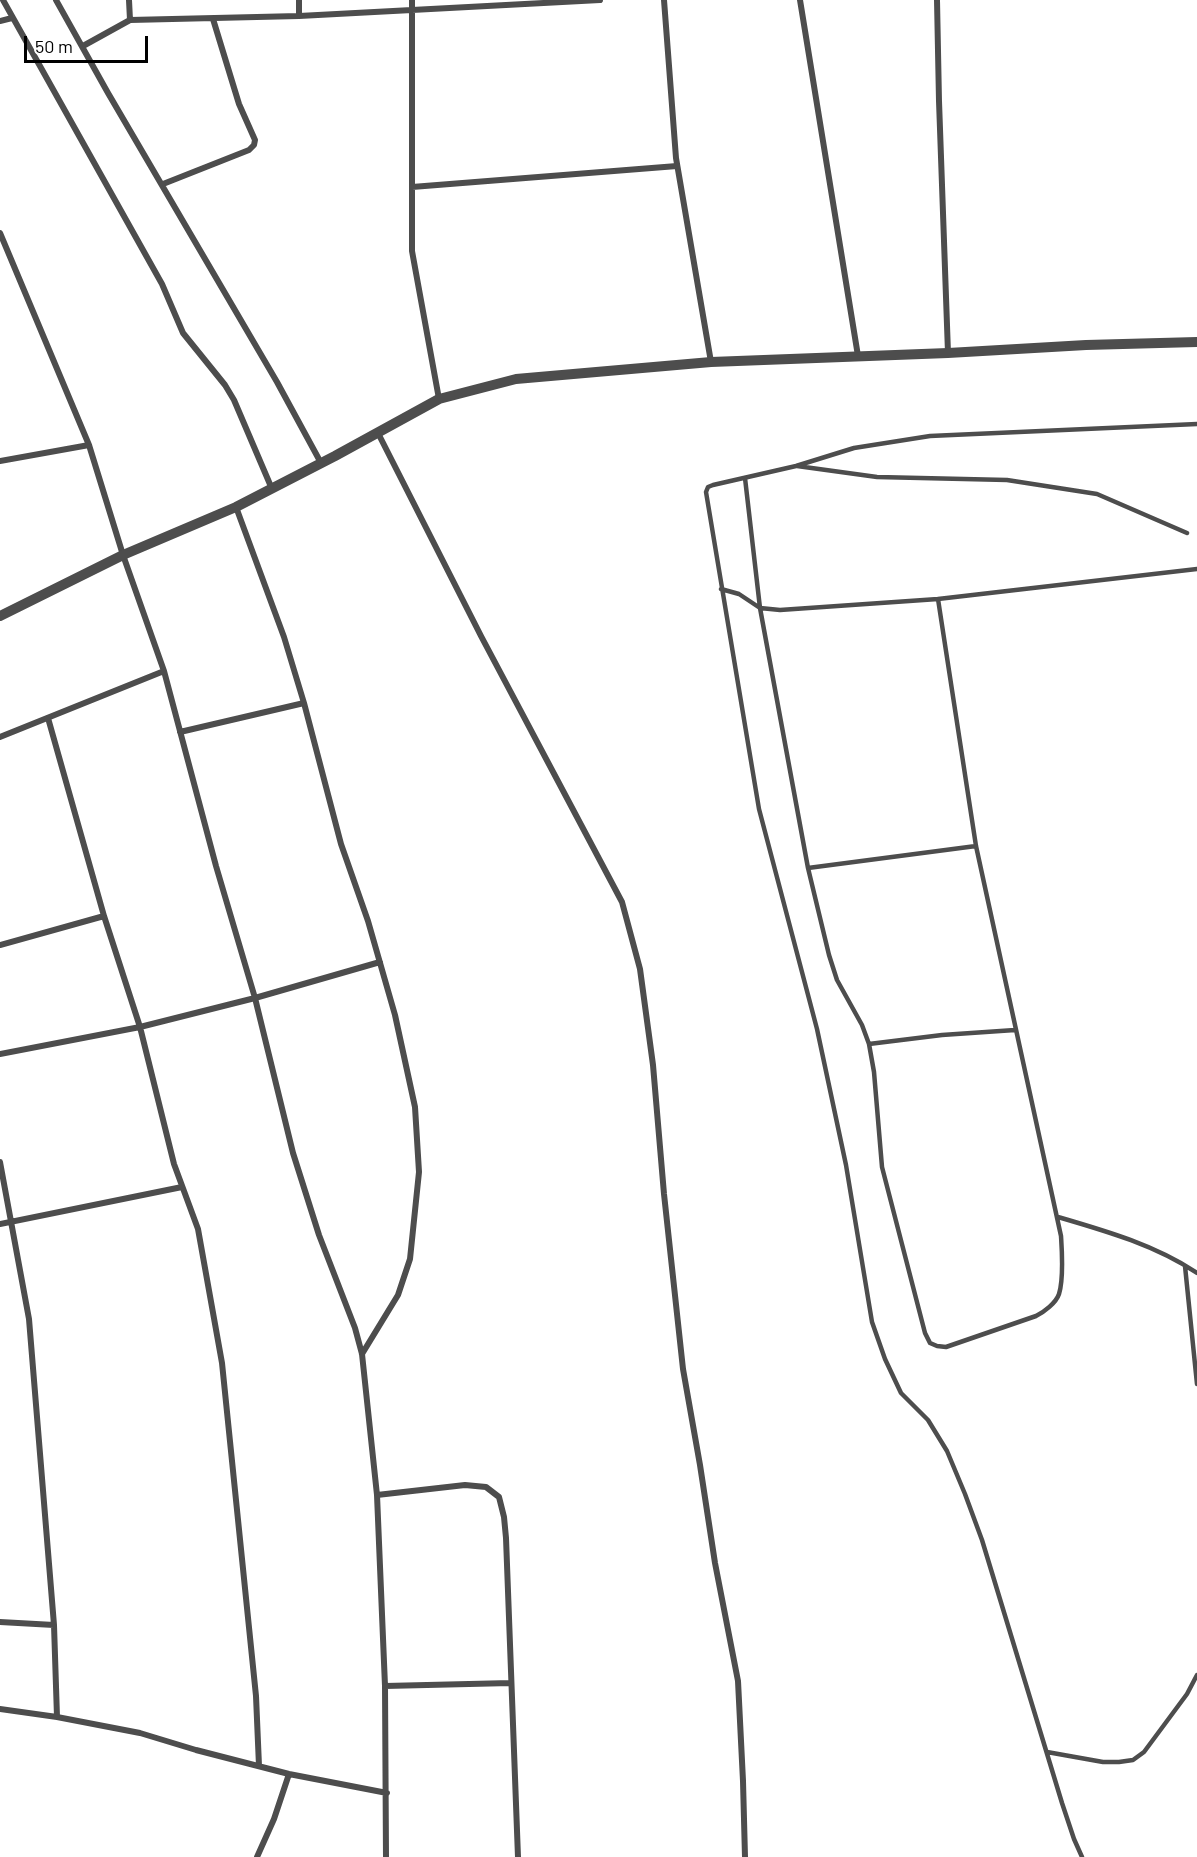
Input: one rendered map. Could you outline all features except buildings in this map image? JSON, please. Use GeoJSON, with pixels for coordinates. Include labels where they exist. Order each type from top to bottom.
{"type":"FeatureCollection","features":[{"type":"Feature","properties":{"kind":"street"},"geometry":{"type":"LineString","coordinates":[[3,0],[156,274],[183,333],[225,384],[234,400],[272,489]]}},
{"type":"Feature","properties":{"kind":"street"},"geometry":{"type":"LineString","coordinates":[[56,0],[272,372],[321,463]]}},
{"type":"Feature","properties":{"kind":"street"},"geometry":{"type":"LineString","coordinates":[[129,0],[130,20]]}},
{"type":"Feature","properties":{"kind":"street"},"geometry":{"type":"LineString","coordinates":[[298,0],[299,16]]}},
{"type":"Feature","properties":{"kind":"street"},"geometry":{"type":"LineString","coordinates":[[412,0],[412,250],[439,399]]}},
{"type":"Feature","properties":{"kind":"street"},"geometry":{"type":"LineString","coordinates":[[83,46],[130,20],[299,16],[600,0]]}},
{"type":"Feature","properties":{"kind":"street"},"geometry":{"type":"LineString","coordinates":[[664,0],[677,166],[711,362]]}},
{"type":"Feature","properties":{"kind":"street"},"geometry":{"type":"LineString","coordinates":[[800,0],[858,356]]}},
{"type":"Feature","properties":{"kind":"street"},"geometry":{"type":"LineString","coordinates":[[937,0],[948,353]]}},
{"type":"Feature","properties":{"kind":"street"},"geometry":{"type":"LineString","coordinates":[[0,21],[12,18]]}},
{"type":"Feature","properties":{"kind":"street"},"geometry":{"type":"LineString","coordinates":[[163,184],[249,150],[254,145],[255,140],[239,104],[213,19]]}},
{"type":"Feature","properties":{"kind":"street"},"geometry":{"type":"LineString","coordinates":[[412,187],[677,166]]}},
{"type":"Feature","properties":{"kind":"street"},"geometry":{"type":"LineString","coordinates":[[0,233],[89,445],[123,555],[164,671],[216,866],[255,998],[293,1154],[319,1235],[355,1328],[362,1354],[377,1495],[385,1686],[386,1857]]}},
{"type":"Feature","properties":{"kind":"street"},"geometry":{"type":"LineString","coordinates":[[0,615],[123,555],[236,507],[439,399],[516,379],[711,362],[1197,342]]}},
{"type":"Feature","properties":{"kind":"street"},"geometry":{"type":"LineString","coordinates":[[378,433],[481,636],[622,902],[640,969],[653,1065],[663,1194],[683,1369],[717,1574],[738,1681],[745,1857]]}},
{"type":"Feature","properties":{"kind":"street"},"geometry":{"type":"LineString","coordinates":[[0,461],[89,445]]}},
{"type":"Feature","properties":{"kind":"street"},"geometry":{"type":"LineString","coordinates":[[236,507],[284,636],[304,703],[341,844],[395,1015],[414,1107],[419,1172],[414,1238],[398,1295],[362,1354]]}},
{"type":"Feature","properties":{"kind":"street"},"geometry":{"type":"LineString","coordinates":[[0,737],[164,671]]}},
{"type":"Feature","properties":{"kind":"street"},"geometry":{"type":"LineString","coordinates":[[180,732],[304,703]]}},
{"type":"Feature","properties":{"kind":"street"},"geometry":{"type":"LineString","coordinates":[[48,718],[104,916],[140,1027],[168,1141],[198,1229],[222,1363],[256,1696],[259,1766]]}},
{"type":"Feature","properties":{"kind":"street"},"geometry":{"type":"LineString","coordinates":[[0,945],[104,916]]}},
{"type":"Feature","properties":{"kind":"street"},"geometry":{"type":"LineString","coordinates":[[0,1054],[140,1027],[255,998],[380,962]]}},
{"type":"Feature","properties":{"kind":"street"},"geometry":{"type":"LineString","coordinates":[[0,1162],[29,1319],[54,1625],[57,1717]]}},
{"type":"Feature","properties":{"kind":"street"},"geometry":{"type":"LineString","coordinates":[[0,1224],[182,1187]]}},
{"type":"Feature","properties":{"kind":"street"},"geometry":{"type":"LineString","coordinates":[[377,1495],[465,1485],[486,1487],[499,1497],[506,1538],[518,1857]]}},
{"type":"Feature","properties":{"kind":"street"},"geometry":{"type":"LineString","coordinates":[[0,1622],[54,1625]]}},
{"type":"Feature","properties":{"kind":"street"},"geometry":{"type":"LineString","coordinates":[[385,1686],[512,1683]]}},
{"type":"Feature","properties":{"kind":"street"},"geometry":{"type":"LineString","coordinates":[[0,1709],[140,1733],[289,1774],[387,1793]]}},
{"type":"Feature","properties":{"kind":"street"},"geometry":{"type":"LineString","coordinates":[[257,1857],[274,1819],[289,1774]]}},
{"type":"Feature","properties":{"kind":"lane"},"geometry":{"type":"LineString","coordinates":[[1082,1857],[1074,1839],[982,1540],[965,1494],[947,1451],[928,1420],[901,1393],[885,1359],[872,1322],[846,1166],[817,1029],[759,810],[706,492],[713,484],[796,466],[854,448],[930,436],[1197,424]]}},
{"type":"Feature","properties":{"kind":"lane"},"geometry":{"type":"LineString","coordinates":[[796,466],[877,477],[1007,480],[1097,495],[1186,533]]}},
{"type":"Feature","properties":{"kind":"lane"},"geometry":{"type":"LineString","coordinates":[[745,478],[760,608],[808,868],[837,980],[862,1025],[869,1044],[874,1072],[882,1167],[930,1343],[946,1347],[1046,1311],[1059,1294],[1062,1268],[1058,1217],[976,846],[938,599]]}},
{"type":"Feature","properties":{"kind":"lane"},"geometry":{"type":"LineString","coordinates":[[721,589],[738,594],[760,608],[780,610],[938,599],[1197,569]]}},
{"type":"Feature","properties":{"kind":"lane"},"geometry":{"type":"LineString","coordinates":[[808,868],[976,846]]}},
{"type":"Feature","properties":{"kind":"lane"},"geometry":{"type":"LineString","coordinates":[[869,1044],[942,1035],[1015,1030]]}},
{"type":"Feature","properties":{"kind":"lane"},"geometry":{"type":"LineString","coordinates":[[1058,1217],[1118,1235],[1185,1266],[1197,1274]]}},
{"type":"Feature","properties":{"kind":"lane"},"geometry":{"type":"LineString","coordinates":[[1185,1266],[1197,1384]]}},
{"type":"Feature","properties":{"kind":"lane"},"geometry":{"type":"LineString","coordinates":[[1047,1752],[1103,1762],[1132,1760],[1144,1752],[1187,1694],[1197,1675]]}}]}
